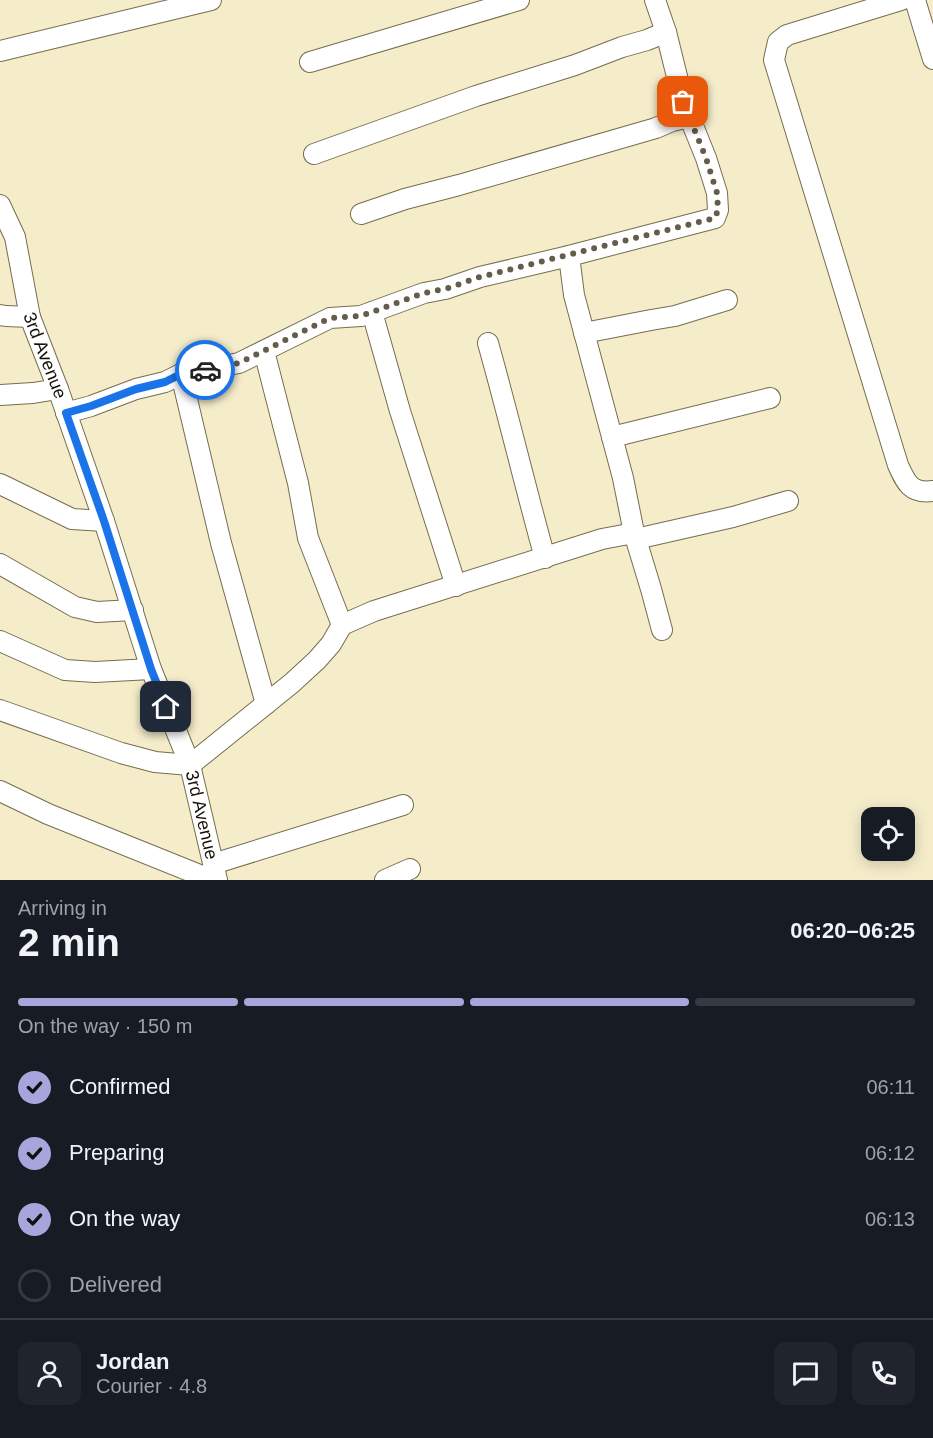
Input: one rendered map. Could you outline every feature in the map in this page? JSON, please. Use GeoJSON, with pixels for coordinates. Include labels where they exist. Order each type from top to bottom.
{"type":"FeatureCollection","features":[{"type":"Feature","properties":{"kind":"street"},"geometry":{"type":"LineString","coordinates":[[0,51],[211,0]]}},
{"type":"Feature","properties":{"kind":"street"},"geometry":{"type":"LineString","coordinates":[[310,62],[519,0]]}},
{"type":"Feature","properties":{"kind":"street"},"geometry":{"type":"LineString","coordinates":[[66,413],[136,389],[165,382],[181,374],[239,363],[330,318],[361,316],[424,293],[445,289],[480,277],[715,218],[718,210],[717,193],[706,158],[683,102],[666,32],[655,0]]}},
{"type":"Feature","properties":{"kind":"street"},"geometry":{"type":"LineString","coordinates":[[901,0],[786,35],[778,42],[774,60],[898,465],[912,488],[933,492]]}},
{"type":"Feature","properties":{"kind":"street"},"geometry":{"type":"LineString","coordinates":[[915,0],[933,59]]}},
{"type":"Feature","properties":{"kind":"street"},"geometry":{"type":"LineString","coordinates":[[314,154],[666,32]]}},
{"type":"Feature","properties":{"kind":"street"},"geometry":{"type":"LineString","coordinates":[[361,213],[688,117]]}},
{"type":"Feature","properties":{"kind":"street","name":"3rd Avenue"},"geometry":{"type":"LineString","coordinates":[[0,205],[30,317],[104,521],[151,669],[190,765],[214,875]]}},
{"type":"Feature","properties":{"kind":"street"},"geometry":{"type":"LineString","coordinates":[[568,256],[574,295],[623,478],[635,536],[662,630]]}},
{"type":"Feature","properties":{"kind":"street"},"geometry":{"type":"LineString","coordinates":[[584,333],[675,316],[727,300]]}},
{"type":"Feature","properties":{"kind":"street"},"geometry":{"type":"LineString","coordinates":[[372,312],[400,411],[456,586]]}},
{"type":"Feature","properties":{"kind":"street"},"geometry":{"type":"LineString","coordinates":[[0,315],[30,317]]}},
{"type":"Feature","properties":{"kind":"street"},"geometry":{"type":"LineString","coordinates":[[488,343],[545,558]]}},
{"type":"Feature","properties":{"kind":"street"},"geometry":{"type":"LineString","coordinates":[[264,351],[298,483],[308,538],[342,625]]}},
{"type":"Feature","properties":{"kind":"street"},"geometry":{"type":"LineString","coordinates":[[181,374],[220,543],[266,704]]}},
{"type":"Feature","properties":{"kind":"street"},"geometry":{"type":"LineString","coordinates":[[0,395],[58,389]]}},
{"type":"Feature","properties":{"kind":"street"},"geometry":{"type":"LineString","coordinates":[[612,437],[770,398]]}},
{"type":"Feature","properties":{"kind":"street"},"geometry":{"type":"LineString","coordinates":[[0,484],[72,519],[104,521]]}},
{"type":"Feature","properties":{"kind":"street"},"geometry":{"type":"LineString","coordinates":[[0,710],[121,753],[155,762],[190,765],[317,660],[331,644],[342,625],[374,611],[602,539],[635,536],[722,520],[788,501]]}},
{"type":"Feature","properties":{"kind":"street"},"geometry":{"type":"LineString","coordinates":[[0,564],[75,607],[97,612],[133,610]]}},
{"type":"Feature","properties":{"kind":"street"},"geometry":{"type":"LineString","coordinates":[[0,641],[65,670],[96,672],[151,669]]}},
{"type":"Feature","properties":{"kind":"street"},"geometry":{"type":"LineString","coordinates":[[0,791],[48,814],[214,875],[404,805]]}},
{"type":"Feature","properties":{"kind":"street"},"geometry":{"type":"LineString","coordinates":[[385,880],[410,869]]}},
{"type":"Feature","properties":{"kind":"way so far"},"geometry":{"type":"LineString","coordinates":[[205,370],[239,363],[330,318],[361,316],[424,293],[466,283],[480,277],[715,218],[718,210],[717,193],[706,158],[683,102]]}},
{"type":"Feature","properties":{"kind":"route"},"geometry":{"type":"LineString","coordinates":[[166,707],[151,669],[104,521],[66,413],[136,389],[165,382],[181,374],[205,370]]}}]}
